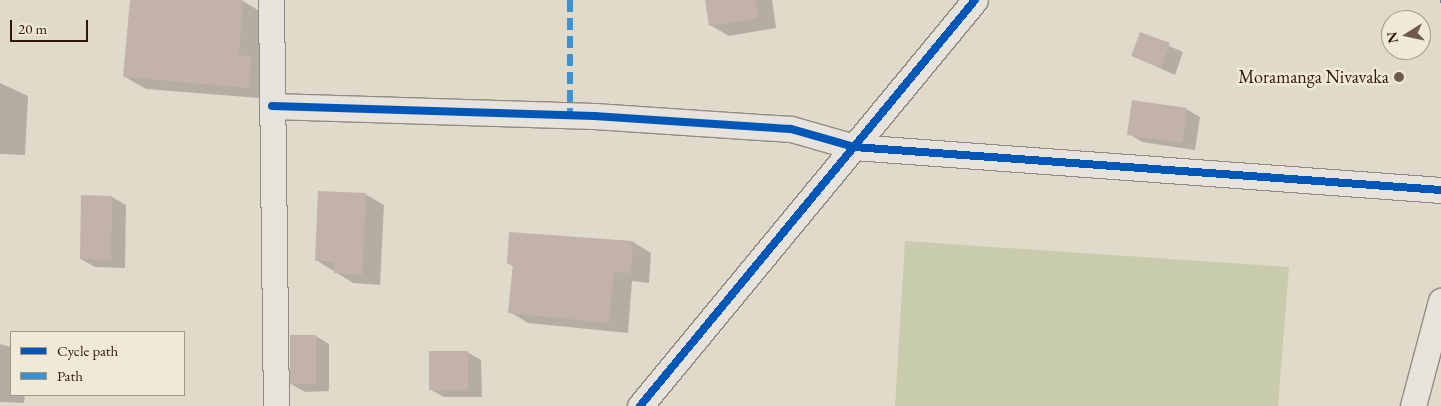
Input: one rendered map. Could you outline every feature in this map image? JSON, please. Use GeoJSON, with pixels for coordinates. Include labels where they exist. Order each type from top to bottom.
{"type":"FeatureCollection","features":[{"type":"Feature","properties":{"kind":"street"},"geometry":{"type":"LineString","coordinates":[[271,0],[276,406]]}},
{"type":"Feature","properties":{"kind":"street"},"geometry":{"type":"LineString","coordinates":[[640,406],[975,0]]}},
{"type":"Feature","properties":{"kind":"street"},"geometry":{"type":"LineString","coordinates":[[272,106],[594,116],[792,129],[854,147],[1441,190]]}},
{"type":"Feature","properties":{"kind":"street"},"geometry":{"type":"LineString","coordinates":[[1413,406],[1441,301]]}},
{"type":"Feature","properties":{"kind":"green space"},"geometry":{"type":"Polygon","coordinates":[[[905,241],[1289,267],[1278,406],[895,406],[905,241]]]}},
{"type":"Feature","properties":{"kind":"building"},"geometry":{"type":"Polygon","coordinates":[[[130,0],[243,0],[239,55],[251,56],[249,88],[123,77],[130,0]]]}},
{"type":"Feature","properties":{"kind":"building"},"geometry":{"type":"Polygon","coordinates":[[[705,0],[755,0],[758,18],[709,26],[705,0]]]}},
{"type":"Feature","properties":{"kind":"building"},"geometry":{"type":"Polygon","coordinates":[[[1140,32],[1170,43],[1161,68],[1131,56],[1140,32]]]}},
{"type":"Feature","properties":{"kind":"building"},"geometry":{"type":"Polygon","coordinates":[[[1132,100],[1187,108],[1182,143],[1127,135],[1132,100]]]}},
{"type":"Feature","properties":{"kind":"building"},"geometry":{"type":"Polygon","coordinates":[[[318,191],[366,193],[362,275],[334,273],[334,262],[315,261],[318,191]]]}},
{"type":"Feature","properties":{"kind":"building"},"geometry":{"type":"Polygon","coordinates":[[[81,195],[112,196],[111,260],[80,259],[81,195]]]}},
{"type":"Feature","properties":{"kind":"building"},"geometry":{"type":"Polygon","coordinates":[[[509,232],[633,241],[631,273],[614,272],[609,323],[508,313],[513,264],[507,264],[509,232]]]}},
{"type":"Feature","properties":{"kind":"building"},"geometry":{"type":"Polygon","coordinates":[[[290,335],[316,335],[316,384],[290,384],[290,335]]]}},
{"type":"Feature","properties":{"kind":"building"},"geometry":{"type":"Polygon","coordinates":[[[429,351],[468,351],[468,390],[429,390],[429,351]]]}},
{"type":"Feature","properties":{"kind":"marked path"},"geometry":{"type":"LineString","coordinates":[[570,0],[570,116]]}},
{"type":"Feature","properties":{"kind":"cycle path"},"geometry":{"type":"LineString","coordinates":[[640,406],[975,0]]}},
{"type":"Feature","properties":{"kind":"cycle path"},"geometry":{"type":"LineString","coordinates":[[272,106],[594,116],[791,129],[854,147],[1441,190]]}},
{"type":"Feature","properties":{"kind":"place","name":"Moramanga Nivavaka"},"geometry":{"type":"Point","coordinates":[1399,77]}}]}
